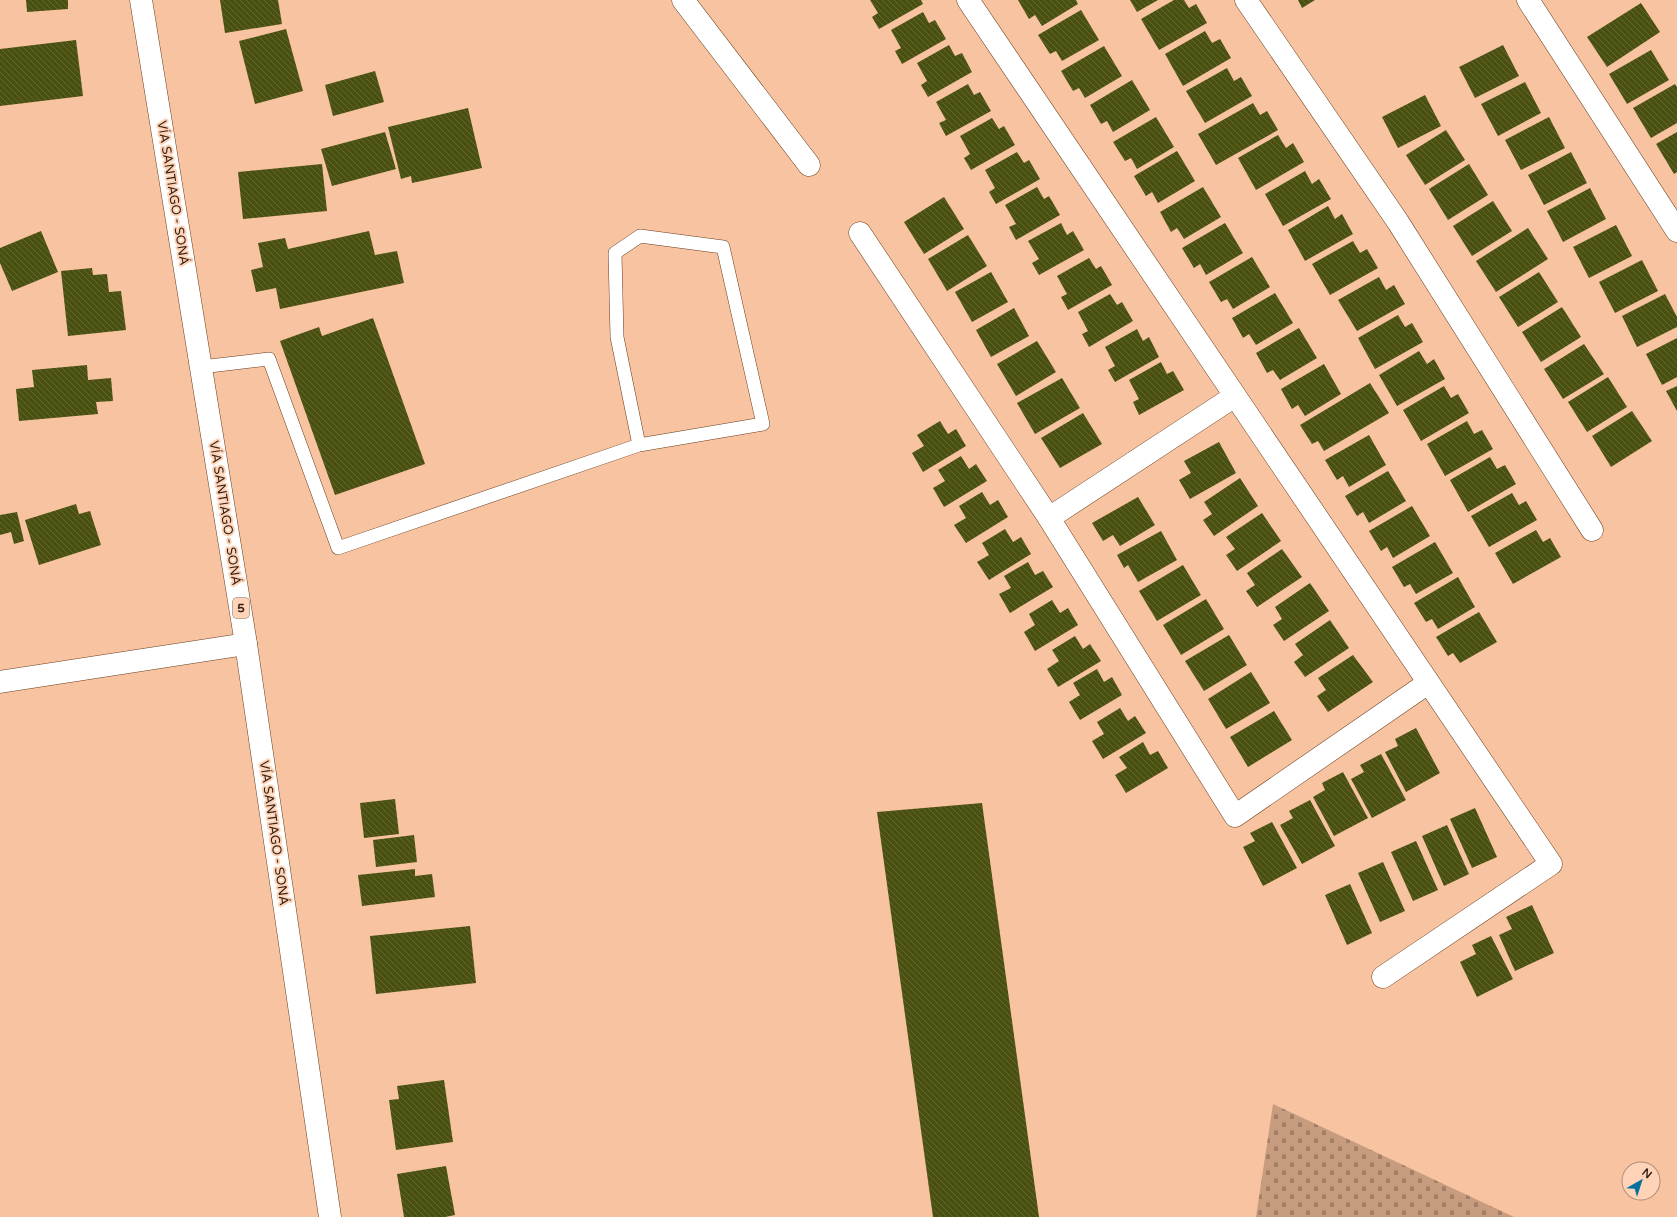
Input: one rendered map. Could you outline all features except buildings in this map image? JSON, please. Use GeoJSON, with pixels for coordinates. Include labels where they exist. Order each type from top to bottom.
{"type":"FeatureCollection","features":[{"type":"Feature","properties":{"kind":"street","name":"VÍA SANTIAGO - SONÁ"},"geometry":{"type":"LineString","coordinates":[[141,0],[246,644],[330,1217]]}},
{"type":"Feature","properties":{"kind":"street"},"geometry":{"type":"LineString","coordinates":[[683,0],[809,165]]}},
{"type":"Feature","properties":{"kind":"street"},"geometry":{"type":"LineString","coordinates":[[968,0],[1551,864],[1383,977]]}},
{"type":"Feature","properties":{"kind":"street"},"geometry":{"type":"LineString","coordinates":[[1246,0],[1398,222],[1592,530]]}},
{"type":"Feature","properties":{"kind":"street"},"geometry":{"type":"LineString","coordinates":[[1528,0],[1677,230]]}},
{"type":"Feature","properties":{"kind":"street"},"geometry":{"type":"LineString","coordinates":[[860,233],[1049,518],[1235,816],[1428,683]]}},
{"type":"Feature","properties":{"kind":"street"},"geometry":{"type":"LineString","coordinates":[[1049,518],[1235,396]]}},
{"type":"Feature","properties":{"kind":"street"},"geometry":{"type":"LineString","coordinates":[[0,682],[246,644]]}},
{"type":"Feature","properties":{"kind":"lane"},"geometry":{"type":"LineString","coordinates":[[201,367],[270,359],[338,548],[638,445],[764,424],[723,247],[640,236],[615,253],[617,337],[638,445]]}},
{"type":"Feature","properties":{"kind":"green space"},"geometry":{"type":"Polygon","coordinates":[[[1273,1104],[1514,1217],[1256,1217],[1273,1104]]]}}]}
